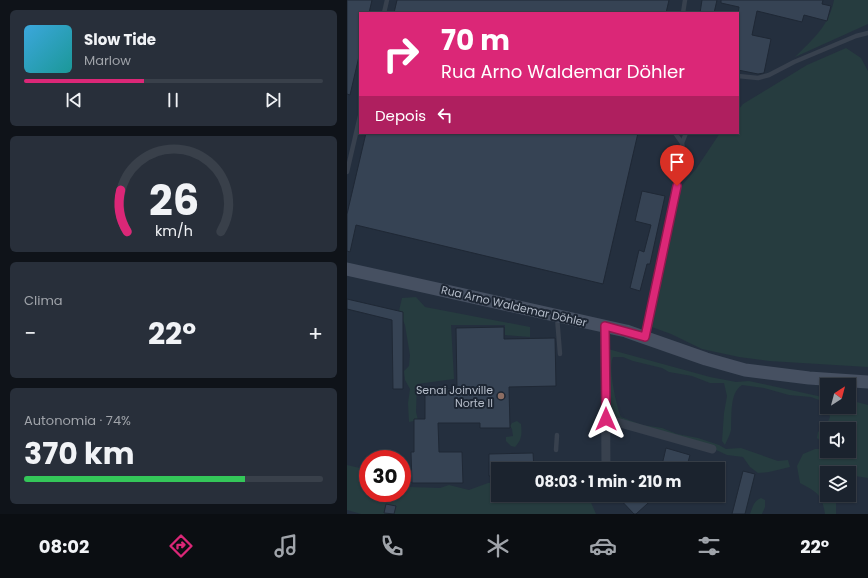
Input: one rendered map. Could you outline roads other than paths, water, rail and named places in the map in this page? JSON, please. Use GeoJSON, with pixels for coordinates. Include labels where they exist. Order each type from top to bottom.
{"type":"FeatureCollection","features":[{"type":"Feature","properties":{"kind":"main road","name":"Rua Arno Waldemar Döhler"},"geometry":{"type":"LineString","coordinates":[[347,269],[605,326],[645,337],[680,350],[745,370],[809,378],[868,382]]}},
{"type":"Feature","properties":{"kind":"street"},"geometry":{"type":"LineString","coordinates":[[605,326],[606,462]]}},
{"type":"Feature","properties":{"kind":"street"},"geometry":{"type":"LineString","coordinates":[[606,419],[712,449]]}},
{"type":"Feature","properties":{"kind":"lane"},"geometry":{"type":"LineString","coordinates":[[384,12],[387,0]]}},
{"type":"Feature","properties":{"kind":"lane"},"geometry":{"type":"LineString","coordinates":[[683,12],[685,0]]}},
{"type":"Feature","properties":{"kind":"lane"},"geometry":{"type":"LineString","coordinates":[[739,76],[759,78],[769,75],[856,36],[868,33]]}},
{"type":"Feature","properties":{"kind":"lane"},"geometry":{"type":"LineString","coordinates":[[347,172],[359,120]]}},
{"type":"Feature","properties":{"kind":"lane"},"geometry":{"type":"LineString","coordinates":[[645,337],[684,155],[682,143],[676,134]]}},
{"type":"Feature","properties":{"kind":"lane"},"geometry":{"type":"LineString","coordinates":[[682,143],[686,134]]}},
{"type":"Feature","properties":{"kind":"lane"},"geometry":{"type":"LineString","coordinates":[[557,315],[560,354]]}},
{"type":"Feature","properties":{"kind":"lane"},"geometry":{"type":"LineString","coordinates":[[556,450],[557,435]]}},
{"type":"Feature","properties":{"kind":"place","name":"Senai Joinville Norte II"},"geometry":{"type":"Point","coordinates":[501,396]}}]}
